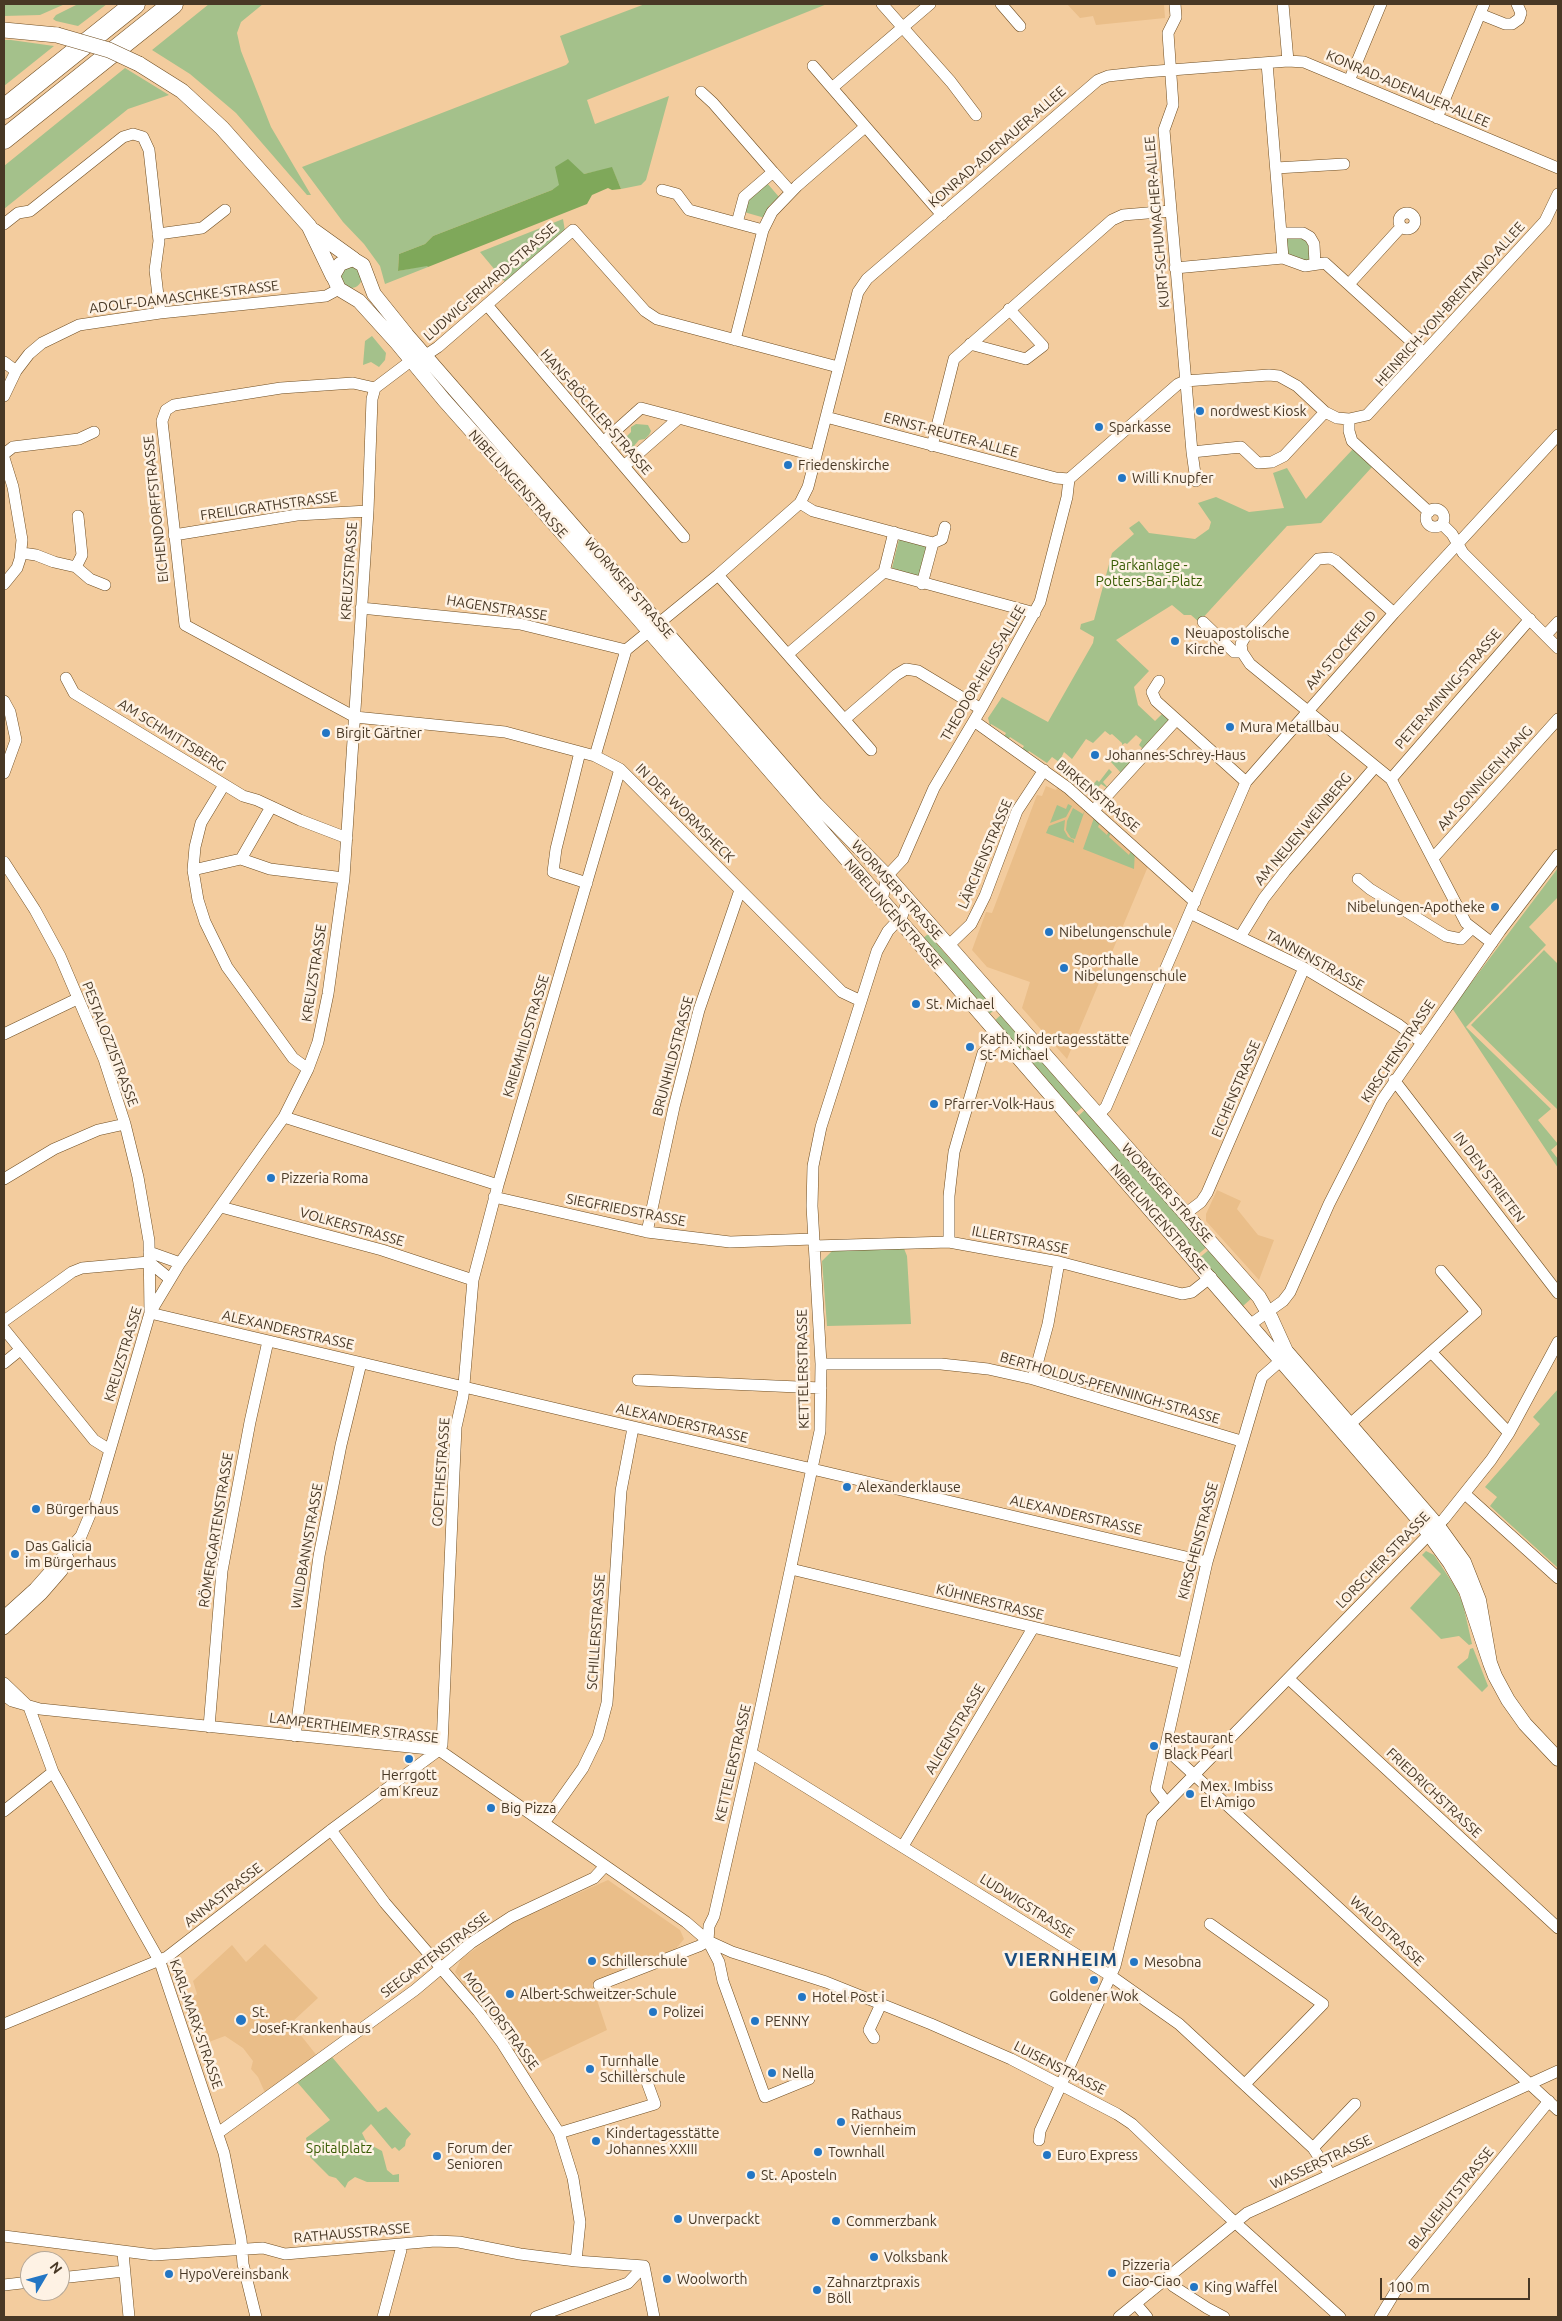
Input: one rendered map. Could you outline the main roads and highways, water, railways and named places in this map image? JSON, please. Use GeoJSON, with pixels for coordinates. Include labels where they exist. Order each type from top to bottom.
{"type":"FeatureCollection","features":[{"type":"Feature","properties":{"kind":"highway"},"geometry":{"type":"LineString","coordinates":[[4,109],[136,4]]}},
{"type":"Feature","properties":{"kind":"highway"},"geometry":{"type":"LineString","coordinates":[[4,139],[173,4]]}},
{"type":"Feature","properties":{"kind":"main road"},"geometry":{"type":"LineString","coordinates":[[4,30],[57,35],[109,50],[139,64],[182,91],[202,108],[309,226],[354,259]]}},
{"type":"Feature","properties":{"kind":"main road"},"geometry":{"type":"LineString","coordinates":[[309,226],[340,287]]}},
{"type":"Feature","properties":{"kind":"place","name":"nordwest Kiosk"},"geometry":{"type":"Point","coordinates":[1200,411]}},
{"type":"Feature","properties":{"kind":"place","name":"Sparkasse"},"geometry":{"type":"Point","coordinates":[1099,427]}},
{"type":"Feature","properties":{"kind":"place","name":"Friedenskirche"},"geometry":{"type":"Point","coordinates":[788,465]}},
{"type":"Feature","properties":{"kind":"place","name":"Willi Knupfer"},"geometry":{"type":"Point","coordinates":[1122,478]}},
{"type":"Feature","properties":{"kind":"place","name":"Neuapostolische Kirche"},"geometry":{"type":"Point","coordinates":[1175,641]}},
{"type":"Feature","properties":{"kind":"place","name":"Mura Metallbau"},"geometry":{"type":"Point","coordinates":[1230,727]}},
{"type":"Feature","properties":{"kind":"place","name":"Birgit Gärtner"},"geometry":{"type":"Point","coordinates":[326,733]}},
{"type":"Feature","properties":{"kind":"place","name":"Johannes-Schrey-Haus"},"geometry":{"type":"Point","coordinates":[1095,755]}},
{"type":"Feature","properties":{"kind":"place","name":"Nibelungen-Apotheke"},"geometry":{"type":"Point","coordinates":[1495,907]}},
{"type":"Feature","properties":{"kind":"place","name":"Nibelungenschule"},"geometry":{"type":"Point","coordinates":[1049,932]}},
{"type":"Feature","properties":{"kind":"place","name":"Sporthalle Nibelungenschule"},"geometry":{"type":"Point","coordinates":[1064,968]}},
{"type":"Feature","properties":{"kind":"place","name":"St. Michael"},"geometry":{"type":"Point","coordinates":[916,1004]}},
{"type":"Feature","properties":{"kind":"place","name":"Kath. Kindertagesstätte St- Michael"},"geometry":{"type":"Point","coordinates":[970,1047]}},
{"type":"Feature","properties":{"kind":"place","name":"Pfarrer-Volk-Haus"},"geometry":{"type":"Point","coordinates":[934,1104]}},
{"type":"Feature","properties":{"kind":"place","name":"Pizzeria Roma"},"geometry":{"type":"Point","coordinates":[271,1178]}},
{"type":"Feature","properties":{"kind":"place","name":"Alexanderklause"},"geometry":{"type":"Point","coordinates":[847,1487]}},
{"type":"Feature","properties":{"kind":"place","name":"Bürgerhaus"},"geometry":{"type":"Point","coordinates":[36,1509]}},
{"type":"Feature","properties":{"kind":"place","name":"Das Galicia im Bürgerhaus"},"geometry":{"type":"Point","coordinates":[15,1554]}},
{"type":"Feature","properties":{"kind":"place","name":"Restaurant Black Pearl"},"geometry":{"type":"Point","coordinates":[1154,1746]}},
{"type":"Feature","properties":{"kind":"place","name":"Herrgott am Kreuz"},"geometry":{"type":"Point","coordinates":[409,1759]}},
{"type":"Feature","properties":{"kind":"place","name":"Mex. Imbiss El Amigo"},"geometry":{"type":"Point","coordinates":[1190,1794]}},
{"type":"Feature","properties":{"kind":"place","name":"Big Pizza"},"geometry":{"type":"Point","coordinates":[491,1808]}},
{"type":"Feature","properties":{"kind":"place","name":"Schillerschule"},"geometry":{"type":"Point","coordinates":[592,1961]}},
{"type":"Feature","properties":{"kind":"place","name":"Mesobna"},"geometry":{"type":"Point","coordinates":[1134,1962]}},
{"type":"Feature","properties":{"kind":"place","name":"Goldener Wok"},"geometry":{"type":"Point","coordinates":[1094,1980]}},
{"type":"Feature","properties":{"kind":"place","name":"Albert-Schweitzer-Schule"},"geometry":{"type":"Point","coordinates":[510,1994]}},
{"type":"Feature","properties":{"kind":"place","name":"Hotel Post i"},"geometry":{"type":"Point","coordinates":[802,1997]}},
{"type":"Feature","properties":{"kind":"place","name":"Polizei"},"geometry":{"type":"Point","coordinates":[653,2012]}},
{"type":"Feature","properties":{"kind":"place","name":"St. Josef-Krankenhaus"},"geometry":{"type":"Point","coordinates":[241,2020]}},
{"type":"Feature","properties":{"kind":"place","name":"PENNY"},"geometry":{"type":"Point","coordinates":[755,2021]}},
{"type":"Feature","properties":{"kind":"place","name":"Turnhalle Schillerschule"},"geometry":{"type":"Point","coordinates":[590,2069]}},
{"type":"Feature","properties":{"kind":"place","name":"Nella"},"geometry":{"type":"Point","coordinates":[772,2073]}},
{"type":"Feature","properties":{"kind":"place","name":"Rathaus Viernheim"},"geometry":{"type":"Point","coordinates":[841,2122]}},
{"type":"Feature","properties":{"kind":"place","name":"Kindertagesstätte Johannes XXIII"},"geometry":{"type":"Point","coordinates":[596,2141]}},
{"type":"Feature","properties":{"kind":"place","name":"Townhall"},"geometry":{"type":"Point","coordinates":[818,2152]}},
{"type":"Feature","properties":{"kind":"place","name":"Euro Express"},"geometry":{"type":"Point","coordinates":[1047,2155]}},
{"type":"Feature","properties":{"kind":"place","name":"Forum der Senioren"},"geometry":{"type":"Point","coordinates":[437,2156]}},
{"type":"Feature","properties":{"kind":"place","name":"St. Aposteln"},"geometry":{"type":"Point","coordinates":[751,2175]}},
{"type":"Feature","properties":{"kind":"place","name":"Unverpackt"},"geometry":{"type":"Point","coordinates":[678,2219]}},
{"type":"Feature","properties":{"kind":"place","name":"Commerzbank"},"geometry":{"type":"Point","coordinates":[836,2221]}},
{"type":"Feature","properties":{"kind":"place","name":"Volksbank"},"geometry":{"type":"Point","coordinates":[874,2257]}},
{"type":"Feature","properties":{"kind":"place","name":"Pizzeria Ciao-Ciao"},"geometry":{"type":"Point","coordinates":[1112,2273]}},
{"type":"Feature","properties":{"kind":"place","name":"HypoVereinsbank"},"geometry":{"type":"Point","coordinates":[169,2274]}},
{"type":"Feature","properties":{"kind":"place","name":"Woolworth"},"geometry":{"type":"Point","coordinates":[667,2279]}},
{"type":"Feature","properties":{"kind":"place","name":"King Waffel"},"geometry":{"type":"Point","coordinates":[1194,2287]}},
{"type":"Feature","properties":{"kind":"place","name":"Zahnarztpraxis Böll"},"geometry":{"type":"Point","coordinates":[817,2290]}},
{"type":"Feature","properties":{"kind":"district","name":"VIERNHEIM"},"geometry":{"type":"Point","coordinates":[1061,1960]}},
{"type":"Feature","properties":{"kind":"park label","name":"Parkanlage - Potters-Bar-Platz"},"geometry":{"type":"Point","coordinates":[1149,574]}},
{"type":"Feature","properties":{"kind":"park label","name":"Spitalplatz"},"geometry":{"type":"Point","coordinates":[339,2148]}}]}
